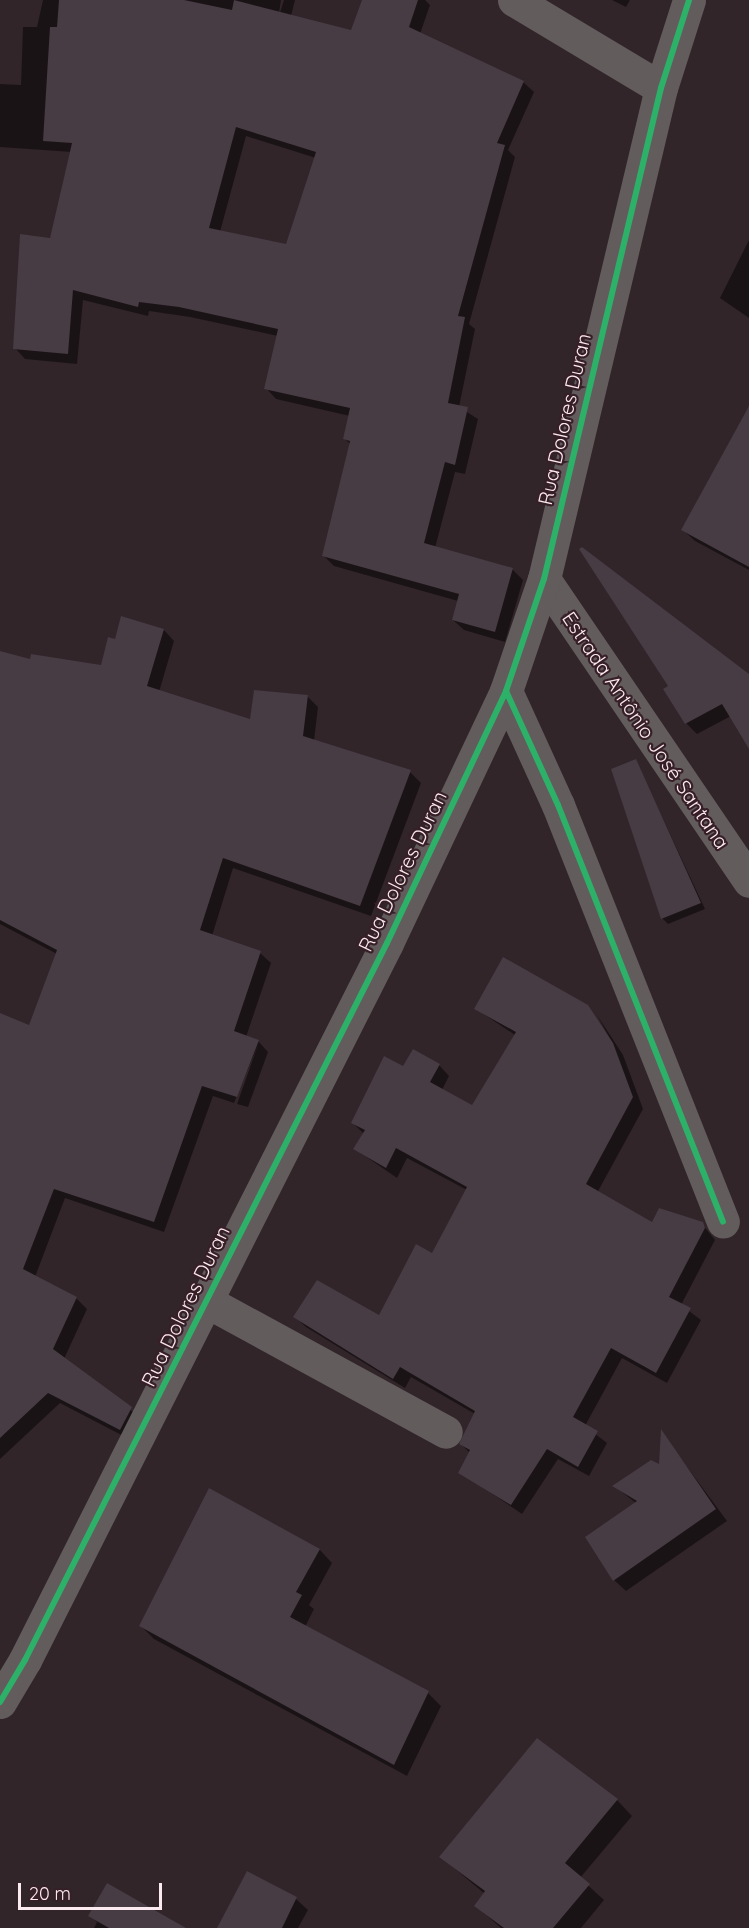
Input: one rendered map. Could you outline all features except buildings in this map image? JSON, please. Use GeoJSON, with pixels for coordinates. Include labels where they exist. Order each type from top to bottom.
{"type":"FeatureCollection","features":[{"type":"Feature","properties":{"kind":"street"},"geometry":{"type":"LineString","coordinates":[[514,0],[661,88]]}},
{"type":"Feature","properties":{"kind":"street","name":"Rua Dolores Duran"},"geometry":{"type":"LineString","coordinates":[[0,1701],[31,1649],[387,943],[506,691],[544,579],[661,88],[689,0]]}},
{"type":"Feature","properties":{"kind":"street","name":"Estrada Antônio José Santana"},"geometry":{"type":"LineString","coordinates":[[544,579],[749,880]]}},
{"type":"Feature","properties":{"kind":"street"},"geometry":{"type":"LineString","coordinates":[[506,691],[558,805],[723,1222]]}},
{"type":"Feature","properties":{"kind":"street"},"geometry":{"type":"LineString","coordinates":[[206,1301],[446,1432]]}},
{"type":"Feature","properties":{"kind":"cycle path"},"geometry":{"type":"LineString","coordinates":[[0,1702],[25,1660],[387,943],[506,691],[544,579],[661,88],[689,0]]}},
{"type":"Feature","properties":{"kind":"cycle path"},"geometry":{"type":"LineString","coordinates":[[506,691],[558,805],[723,1222]]}}]}
